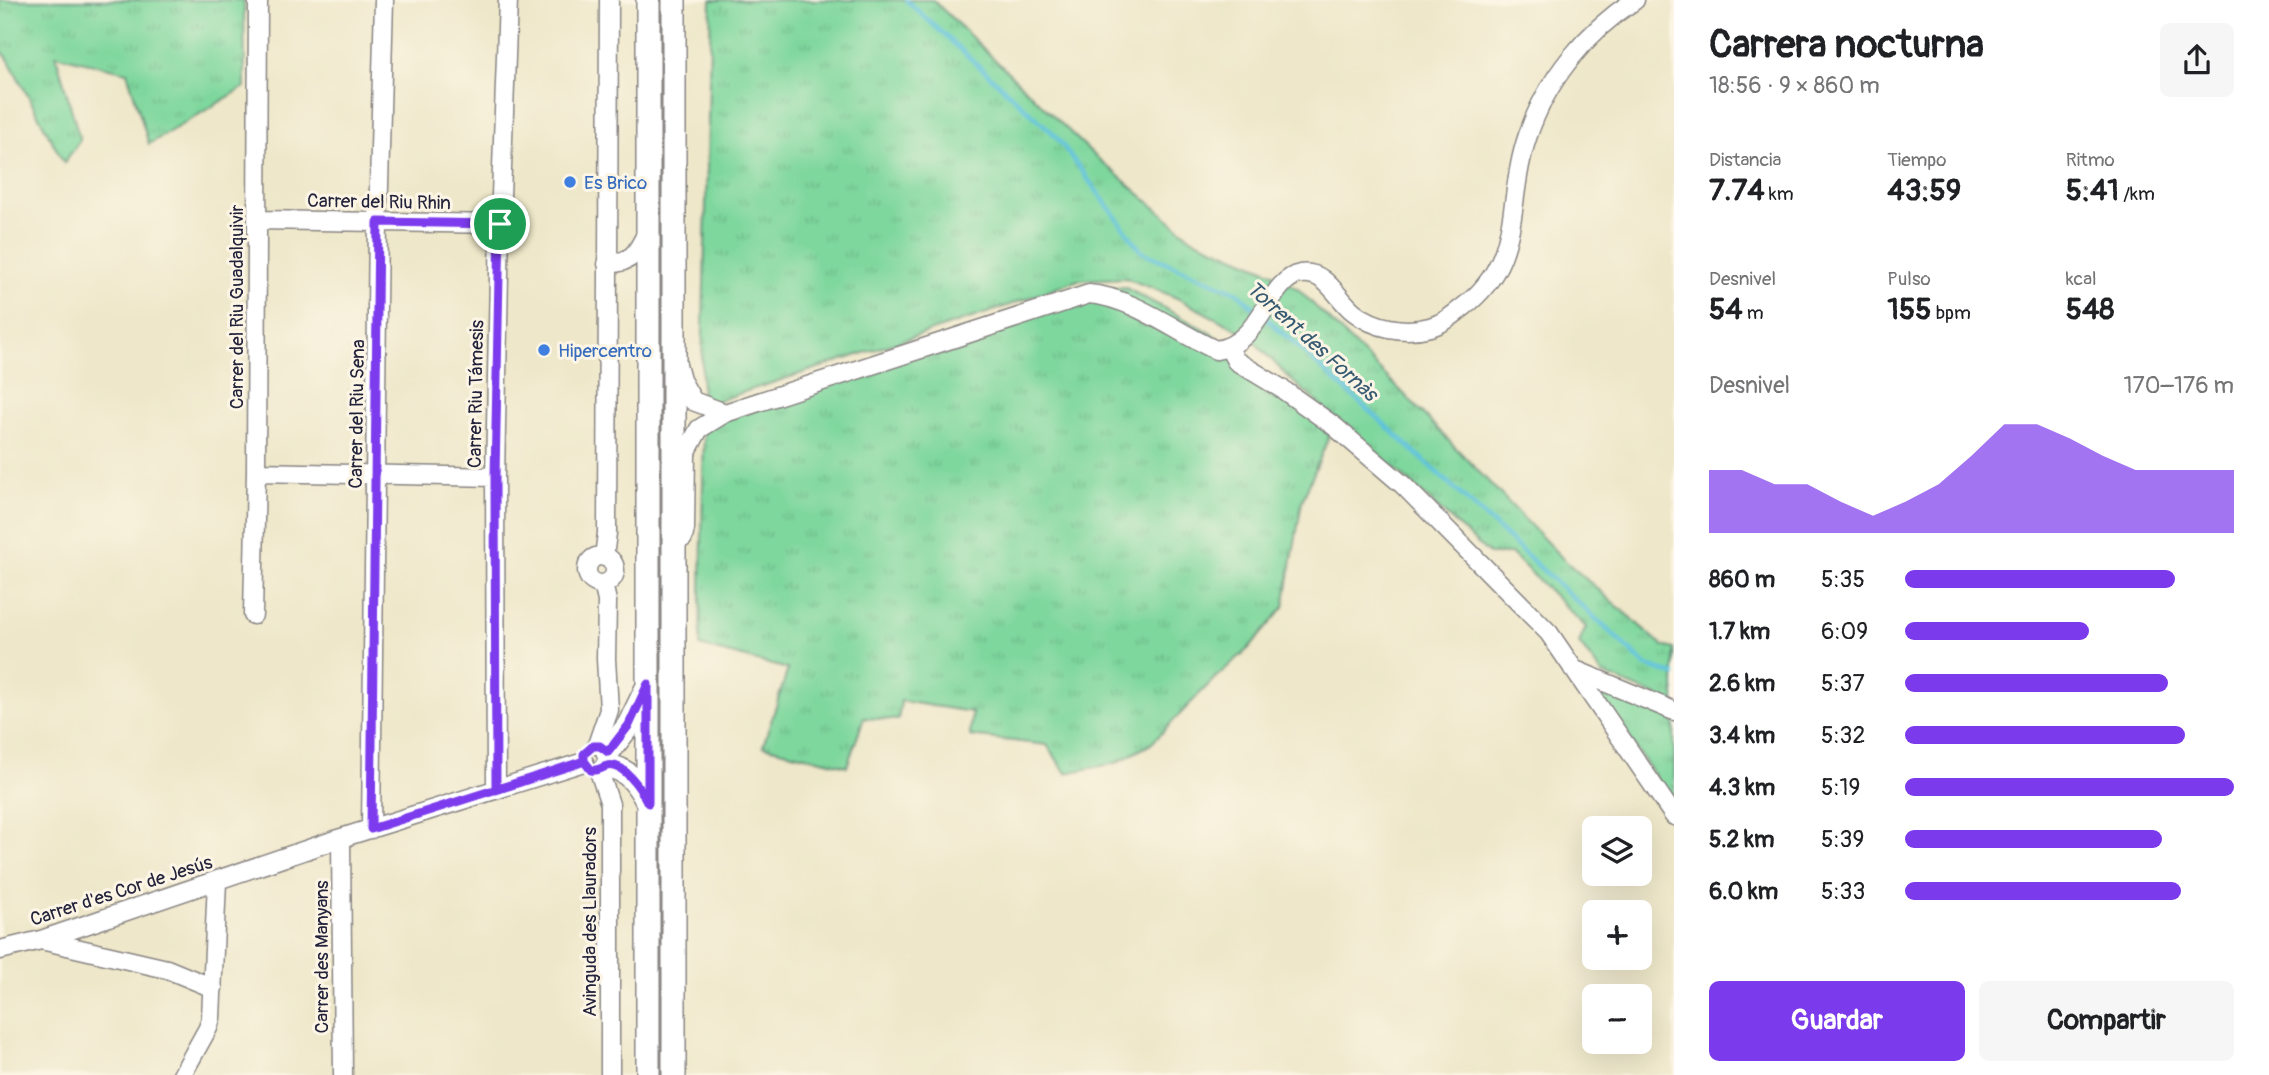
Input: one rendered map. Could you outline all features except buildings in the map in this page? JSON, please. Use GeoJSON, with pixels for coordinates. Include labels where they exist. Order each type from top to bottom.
{"type":"FeatureCollection","features":[{"type":"Feature","properties":{"kind":"main road"},"geometry":{"type":"LineString","coordinates":[[648,0],[648,1075]]}},
{"type":"Feature","properties":{"kind":"main road"},"geometry":{"type":"LineString","coordinates":[[674,0],[674,1075]]}},
{"type":"Feature","properties":{"kind":"main road"},"geometry":{"type":"LineString","coordinates":[[648,684],[629,725],[599,759],[626,772],[648,803]]}},
{"type":"Feature","properties":{"kind":"street","name":"Carrer del Riu Guadalquivir"},"geometry":{"type":"LineString","coordinates":[[253,615],[258,0]]}},
{"type":"Feature","properties":{"kind":"street","name":"Carrer del Riu Sena"},"geometry":{"type":"LineString","coordinates":[[371,829],[378,222],[384,0]]}},
{"type":"Feature","properties":{"kind":"street","name":"Carrer Riu Támesis"},"geometry":{"type":"LineString","coordinates":[[496,790],[495,477],[508,0]]}},
{"type":"Feature","properties":{"kind":"street"},"geometry":{"type":"LineString","coordinates":[[599,759],[608,710],[607,601],[603,584],[612,578],[614,568],[611,561],[604,557],[607,533],[609,0]]}},
{"type":"Feature","properties":{"kind":"street"},"geometry":{"type":"LineString","coordinates":[[674,579],[685,529],[686,453],[699,429],[725,413],[1089,294],[1122,302],[1216,350],[1229,348],[1245,336],[1284,283],[1291,278],[1309,274],[1320,277],[1354,312],[1380,326],[1404,330],[1429,327],[1446,320],[1469,303],[1498,269],[1507,246],[1520,162],[1528,133],[1548,91],[1584,41],[1619,10],[1635,0]]}},
{"type":"Feature","properties":{"kind":"street","name":"Carrer del Riu Rhin"},"geometry":{"type":"LineString","coordinates":[[258,220],[500,224]]}},
{"type":"Feature","properties":{"kind":"street"},"geometry":{"type":"LineString","coordinates":[[607,264],[619,264],[635,254],[648,228]]}},
{"type":"Feature","properties":{"kind":"street"},"geometry":{"type":"LineString","coordinates":[[1229,348],[1236,361],[1334,426],[1403,485],[1549,633],[1674,816]]}},
{"type":"Feature","properties":{"kind":"street"},"geometry":{"type":"LineString","coordinates":[[674,354],[681,380],[693,401],[725,413]]}},
{"type":"Feature","properties":{"kind":"street"},"geometry":{"type":"LineString","coordinates":[[256,472],[495,477]]}},
{"type":"Feature","properties":{"kind":"street"},"geometry":{"type":"LineString","coordinates":[[1573,669],[1674,711]]}},
{"type":"Feature","properties":{"kind":"street","name":"Carrer d'es Cor de Jesús"},"geometry":{"type":"LineString","coordinates":[[0,950],[41,940],[341,838],[599,759]]}},
{"type":"Feature","properties":{"kind":"street","name":"Avinguda des Llauradors"},"geometry":{"type":"LineString","coordinates":[[599,759],[610,804],[610,1075]]}},
{"type":"Feature","properties":{"kind":"street","name":"Carrer des Manyans"},"geometry":{"type":"LineString","coordinates":[[341,838],[343,1075]]}},
{"type":"Feature","properties":{"kind":"street"},"geometry":{"type":"LineString","coordinates":[[182,1075],[208,1028],[213,988],[217,881]]}},
{"type":"Feature","properties":{"kind":"street"},"geometry":{"type":"LineString","coordinates":[[41,940],[167,969],[213,988]]}},
{"type":"Feature","properties":{"kind":"green space"},"geometry":{"type":"Polygon","coordinates":[[[0,0],[244,0],[245,87],[149,144],[127,72],[56,55],[80,140],[64,163],[7,57],[0,50],[0,0]]]}},
{"type":"Feature","properties":{"kind":"green space"},"geometry":{"type":"Polygon","coordinates":[[[711,0],[933,0],[1094,155],[1191,238],[1271,272],[1299,290],[1563,559],[1663,646],[1674,649],[1674,703],[1602,674],[1579,643],[1586,627],[1512,554],[1489,554],[1289,378],[1248,335],[1177,298],[1126,278],[1078,280],[996,310],[701,406],[711,0]]]}},
{"type":"Feature","properties":{"kind":"green space"},"geometry":{"type":"Polygon","coordinates":[[[1124,287],[1202,328],[1242,353],[1330,434],[1302,501],[1284,607],[1249,648],[1215,678],[1151,744],[1116,763],[1066,773],[1047,745],[970,736],[972,712],[901,701],[898,720],[864,718],[847,766],[763,746],[788,669],[700,646],[704,427],[1089,291],[1124,287]]]}},
{"type":"Feature","properties":{"kind":"green space"},"geometry":{"type":"Polygon","coordinates":[[[1593,687],[1674,718],[1674,803],[1593,687]]]}},
{"type":"Feature","properties":{"kind":"waterway","name":"Torrent des Fornàs"},"geometry":{"type":"LineString","coordinates":[[906,0],[1055,135],[1142,252],[1238,293],[1259,312]]}},
{"type":"Feature","properties":{"kind":"waterway","name":"Torrent des Fornàs"},"geometry":{"type":"LineString","coordinates":[[1266,318],[1647,666],[1674,675]]}},
{"type":"Feature","properties":{"kind":"place","name":"Es Brico"},"geometry":{"type":"Point","coordinates":[570,182]}},
{"type":"Feature","properties":{"kind":"place","name":"Hipercentro"},"geometry":{"type":"Point","coordinates":[544,350]}},
{"type":"Feature","properties":{"kind":"route"},"geometry":{"type":"LineString","coordinates":[[500,224],[378,222],[371,829],[496,790],[576,764],[584,761],[591,770],[599,771],[607,766],[626,772],[648,803],[648,684],[629,725],[608,752],[603,747],[593,746],[584,754],[584,761],[496,790],[495,477],[500,224]]}}]}
